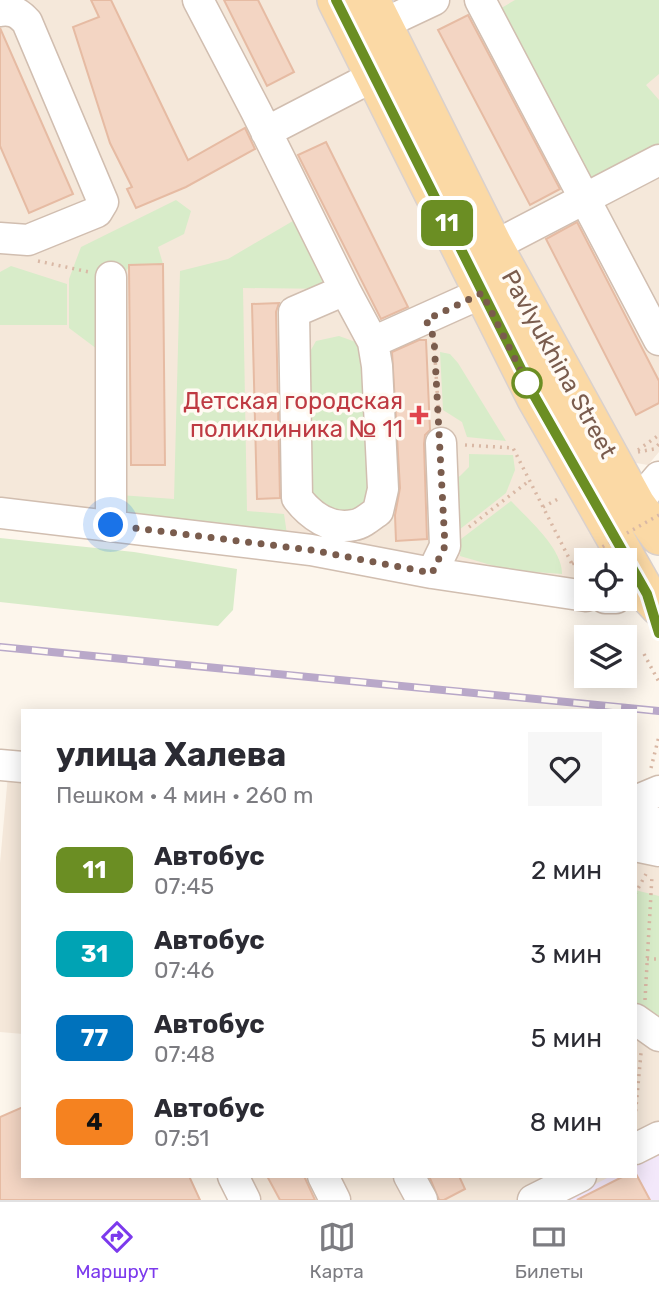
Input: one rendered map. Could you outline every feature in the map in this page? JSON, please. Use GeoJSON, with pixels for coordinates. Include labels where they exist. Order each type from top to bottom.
{"type":"FeatureCollection","features":[{"type":"Feature","properties":{"kind":"main road","name":"Pavlyukhina Street"},"geometry":{"type":"LineString","coordinates":[[336,0],[611,548]]}},
{"type":"Feature","properties":{"kind":"main road","name":"Pavlyukhina Street"},"geometry":{"type":"LineString","coordinates":[[377,12],[494,246],[652,486],[659,536]]}},
{"type":"Feature","properties":{"kind":"main road","name":"Pavlyukhina Street"},"geometry":{"type":"LineString","coordinates":[[637,599],[651,644]]}},
{"type":"Feature","properties":{"kind":"street"},"geometry":{"type":"LineString","coordinates":[[198,0],[373,342],[377,366],[383,489],[378,511],[354,526],[328,524],[308,513],[297,498],[294,312],[345,290]]}},
{"type":"Feature","properties":{"kind":"street"},"geometry":{"type":"LineString","coordinates":[[377,12],[434,0]]}},
{"type":"Feature","properties":{"kind":"street"},"geometry":{"type":"LineString","coordinates":[[480,0],[658,334]]}},
{"type":"Feature","properties":{"kind":"street"},"geometry":{"type":"LineString","coordinates":[[0,10],[19,13],[27,22],[103,202],[97,212],[33,239],[18,242],[0,238]]}},
{"type":"Feature","properties":{"kind":"street"},"geometry":{"type":"LineString","coordinates":[[266,132],[374,76]]}},
{"type":"Feature","properties":{"kind":"street"},"geometry":{"type":"LineString","coordinates":[[494,246],[659,160]]}},
{"type":"Feature","properties":{"kind":"street"},"geometry":{"type":"LineString","coordinates":[[111,276],[111,525]]}},
{"type":"Feature","properties":{"kind":"street"},"geometry":{"type":"LineString","coordinates":[[373,342],[482,293]]}},
{"type":"Feature","properties":{"kind":"street"},"geometry":{"type":"LineString","coordinates":[[432,573],[445,546],[441,443]]}},
{"type":"Feature","properties":{"kind":"street"},"geometry":{"type":"LineString","coordinates":[[0,513],[311,550],[432,573],[574,594]]}},
{"type":"Feature","properties":{"kind":"street"},"geometry":{"type":"LineString","coordinates":[[0,765],[21,767]]}},
{"type":"Feature","properties":{"kind":"street"},"geometry":{"type":"LineString","coordinates":[[637,800],[654,783]]}},
{"type":"Feature","properties":{"kind":"street"},"geometry":{"type":"LineString","coordinates":[[637,820],[659,823]]}},
{"type":"Feature","properties":{"kind":"street"},"geometry":{"type":"LineString","coordinates":[[637,848],[652,863]]}},
{"type":"Feature","properties":{"kind":"street"},"geometry":{"type":"LineString","coordinates":[[637,1020],[659,1036]]}},
{"type":"Feature","properties":{"kind":"street"},"geometry":{"type":"LineString","coordinates":[[637,1148],[659,1137]]}},
{"type":"Feature","properties":{"kind":"street"},"geometry":{"type":"LineString","coordinates":[[234,1178],[245,1200]]}},
{"type":"Feature","properties":{"kind":"street"},"geometry":{"type":"LineString","coordinates":[[324,1178],[335,1200]]}},
{"type":"Feature","properties":{"kind":"street"},"geometry":{"type":"LineString","coordinates":[[410,1178],[422,1200]]}},
{"type":"Feature","properties":{"kind":"street"},"geometry":{"type":"LineString","coordinates":[[521,1178],[532,1200],[577,1178]]}},
{"type":"Feature","properties":{"kind":"path"},"geometry":{"type":"LineString","coordinates":[[37,261],[111,276]]}},
{"type":"Feature","properties":{"kind":"path"},"geometry":{"type":"LineString","coordinates":[[426,320],[434,338],[441,443],[513,448],[572,564],[652,486],[659,444]]}},
{"type":"Feature","properties":{"kind":"path"},"geometry":{"type":"LineString","coordinates":[[652,486],[636,452],[659,435]]}},
{"type":"Feature","properties":{"kind":"path"},"geometry":{"type":"LineString","coordinates":[[445,546],[530,480]]}},
{"type":"Feature","properties":{"kind":"path"},"geometry":{"type":"LineString","coordinates":[[543,507],[558,499]]}},
{"type":"Feature","properties":{"kind":"path"},"geometry":{"type":"LineString","coordinates":[[651,644],[659,682]]}},
{"type":"Feature","properties":{"kind":"path"},"geometry":{"type":"LineString","coordinates":[[654,783],[659,736]]}},
{"type":"Feature","properties":{"kind":"path"},"geometry":{"type":"LineString","coordinates":[[637,890],[652,863]]}},
{"type":"Feature","properties":{"kind":"path"},"geometry":{"type":"LineString","coordinates":[[647,959],[659,959]]}},
{"type":"Feature","properties":{"kind":"shaded area"},"geometry":{"type":"Polygon","coordinates":[[[0,0],[324,0],[604,548],[574,548],[574,592],[0,507],[0,0]]]}},
{"type":"Feature","properties":{"kind":"shaded area"},"geometry":{"type":"Polygon","coordinates":[[[387,0],[659,0],[659,452],[648,465],[630,462],[620,448],[387,0]]]}},
{"type":"Feature","properties":{"kind":"shaded area"},"geometry":{"type":"Polygon","coordinates":[[[8,775],[21,777],[21,1034],[0,1032],[0,863],[8,775]]]}},
{"type":"Feature","properties":{"kind":"shaded area"},"geometry":{"type":"Polygon","coordinates":[[[637,862],[659,868],[659,1200],[230,1200],[220,1178],[637,1178],[637,862]]]}},
{"type":"Feature","properties":{"kind":"shaded area"},"geometry":{"type":"Polygon","coordinates":[[[659,1152],[659,1200],[564,1200],[607,1178],[637,1178],[637,1163],[659,1152]]]}},
{"type":"Feature","properties":{"kind":"green space"},"geometry":{"type":"Polygon","coordinates":[[[515,0],[659,0],[659,74],[646,85],[659,100],[659,144],[586,183],[498,10],[515,0]]]}},
{"type":"Feature","properties":{"kind":"green space"},"geometry":{"type":"Polygon","coordinates":[[[176,200],[191,211],[184,234],[158,247],[163,264],[130,265],[119,283],[105,355],[69,328],[69,279],[81,247],[176,200]]]}},
{"type":"Feature","properties":{"kind":"green space"},"geometry":{"type":"Polygon","coordinates":[[[298,218],[333,289],[243,288],[247,511],[284,514],[288,541],[118,520],[120,495],[174,499],[180,271],[228,259],[298,218]]]}},
{"type":"Feature","properties":{"kind":"green space"},"geometry":{"type":"Polygon","coordinates":[[[11,266],[67,284],[67,325],[0,325],[0,272],[11,266]]]}},
{"type":"Feature","properties":{"kind":"green space"},"geometry":{"type":"Polygon","coordinates":[[[339,336],[364,345],[370,506],[334,516],[309,497],[303,364],[316,341],[339,336]]]}},
{"type":"Feature","properties":{"kind":"green space"},"geometry":{"type":"Polygon","coordinates":[[[440,352],[450,354],[458,363],[506,441],[467,437],[462,422],[443,410],[440,352]]]}},
{"type":"Feature","properties":{"kind":"green space"},"geometry":{"type":"Polygon","coordinates":[[[469,454],[513,455],[515,470],[506,493],[450,537],[447,483],[469,467],[469,454]]]}},
{"type":"Feature","properties":{"kind":"green space"},"geometry":{"type":"Polygon","coordinates":[[[511,501],[551,545],[561,564],[562,574],[508,570],[460,556],[461,539],[511,501]]]}},
{"type":"Feature","properties":{"kind":"green space"},"geometry":{"type":"Polygon","coordinates":[[[0,538],[134,552],[237,569],[233,610],[218,626],[0,602],[0,538]]]}},
{"type":"Feature","properties":{"kind":"green space"},"geometry":{"type":"Polygon","coordinates":[[[637,890],[659,896],[659,1028],[637,1013],[637,890]]]}},
{"type":"Feature","properties":{"kind":"building"},"geometry":{"type":"Polygon","coordinates":[[[91,0],[111,0],[188,160],[245,128],[255,149],[186,187],[136,208],[127,189],[132,187],[110,143],[73,27],[99,17],[91,0]]]}},
{"type":"Feature","properties":{"kind":"building"},"geometry":{"type":"Polygon","coordinates":[[[224,0],[258,0],[294,72],[267,86],[224,0]]]}},
{"type":"Feature","properties":{"kind":"building"},"geometry":{"type":"Polygon","coordinates":[[[468,15],[560,189],[530,205],[438,30],[468,15]]]}},
{"type":"Feature","properties":{"kind":"building"},"geometry":{"type":"Polygon","coordinates":[[[0,28],[73,194],[29,213],[0,146],[0,28]]]}},
{"type":"Feature","properties":{"kind":"building"},"geometry":{"type":"Polygon","coordinates":[[[326,142],[408,307],[381,319],[298,155],[326,142]]]}},
{"type":"Feature","properties":{"kind":"building"},"geometry":{"type":"Polygon","coordinates":[[[577,222],[659,381],[659,403],[636,415],[546,239],[577,222]]]}},
{"type":"Feature","properties":{"kind":"building"},"geometry":{"type":"Polygon","coordinates":[[[163,264],[165,465],[131,465],[129,265],[163,264]]]}},
{"type":"Feature","properties":{"kind":"building"},"geometry":{"type":"Polygon","coordinates":[[[279,303],[276,312],[280,498],[257,499],[252,304],[279,303]]]}},
{"type":"Feature","properties":{"kind":"building"},"geometry":{"type":"Polygon","coordinates":[[[419,340],[426,340],[430,430],[425,435],[424,444],[427,539],[396,541],[395,515],[400,488],[392,352],[419,340]]]}},
{"type":"Feature","properties":{"kind":"building"},"geometry":{"type":"Polygon","coordinates":[[[21,1108],[21,1178],[190,1178],[200,1200],[0,1200],[0,1117],[21,1108]]]}},
{"type":"Feature","properties":{"kind":"building"},"geometry":{"type":"Polygon","coordinates":[[[637,1176],[650,1200],[577,1200],[620,1178],[637,1178],[637,1176]]]}},
{"type":"Feature","properties":{"kind":"building"},"geometry":{"type":"Polygon","coordinates":[[[268,1178],[305,1178],[315,1200],[280,1200],[268,1178]]]}},
{"type":"Feature","properties":{"kind":"building"},"geometry":{"type":"Polygon","coordinates":[[[430,1178],[460,1178],[465,1189],[439,1200],[430,1178]]]}},
{"type":"Feature","properties":{"kind":"railway"},"geometry":{"type":"LineString","coordinates":[[0,647],[659,711]]}},
{"type":"Feature","properties":{"kind":"bus line","name":"11"},"geometry":{"type":"LineString","coordinates":[[336,0],[535,397],[647,594],[659,633]]}},
{"type":"Feature","properties":{"kind":"place","name":"Детская городская поликлиника № 11"},"geometry":{"type":"Point","coordinates":[419,415]}},
{"type":"Feature","properties":{"kind":"route"},"geometry":{"type":"LineString","coordinates":[[111,525],[311,550],[432,573],[445,546],[434,338],[426,320],[482,293],[527,383]]}}]}
